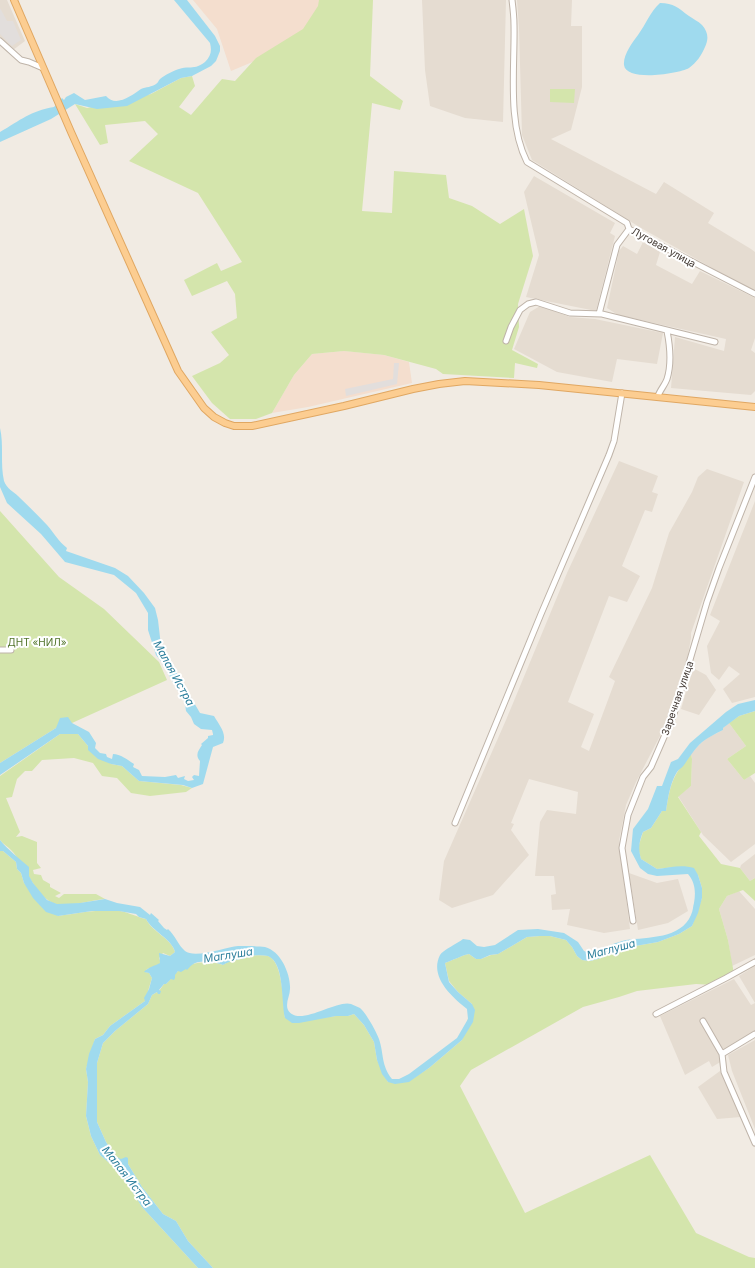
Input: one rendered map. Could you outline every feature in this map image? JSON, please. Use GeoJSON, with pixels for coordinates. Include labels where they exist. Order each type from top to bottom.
{"type":"FeatureCollection","features":[{"type":"Feature","properties":{"kind":"main road"},"geometry":{"type":"LineString","coordinates":[[14,0],[178,372],[204,408],[214,417],[225,423],[243,427],[252,426],[413,389],[454,382],[509,383],[658,396],[755,407]]}},
{"type":"Feature","properties":{"kind":"street","name":"Луговая улица"},"geometry":{"type":"LineString","coordinates":[[512,0],[514,24],[512,79],[516,126],[522,151],[527,162],[627,223],[629,229],[755,294]]}},
{"type":"Feature","properties":{"kind":"street"},"geometry":{"type":"LineString","coordinates":[[0,41],[21,60],[43,68]]}},
{"type":"Feature","properties":{"kind":"street"},"geometry":{"type":"LineString","coordinates":[[600,314],[617,245],[629,229]]}},
{"type":"Feature","properties":{"kind":"street"},"geometry":{"type":"LineString","coordinates":[[506,341],[511,327],[520,310],[528,304],[536,302],[570,313],[600,314],[715,342]]}},
{"type":"Feature","properties":{"kind":"street"},"geometry":{"type":"LineString","coordinates":[[658,396],[666,380],[670,363],[670,346],[667,331]]}},
{"type":"Feature","properties":{"kind":"street"},"geometry":{"type":"LineString","coordinates":[[455,823],[544,607],[610,455],[614,441],[622,393]]}},
{"type":"Feature","properties":{"kind":"street","name":"Заречная улица"},"geometry":{"type":"LineString","coordinates":[[633,921],[622,848],[628,815],[643,777],[651,767],[674,714],[707,602],[755,477]]}},
{"type":"Feature","properties":{"kind":"street"},"geometry":{"type":"LineString","coordinates":[[0,650],[11,650]]}},
{"type":"Feature","properties":{"kind":"street"},"geometry":{"type":"LineString","coordinates":[[656,1014],[755,962]]}},
{"type":"Feature","properties":{"kind":"street"},"geometry":{"type":"LineString","coordinates":[[703,1021],[722,1054],[724,1072],[755,1143]]}},
{"type":"Feature","properties":{"kind":"street"},"geometry":{"type":"LineString","coordinates":[[722,1054],[755,1034]]}},
{"type":"Feature","properties":{"kind":"shaded area"},"geometry":{"type":"Polygon","coordinates":[[[0,0],[7,0],[25,41],[13,50],[0,37],[0,0]]]}},
{"type":"Feature","properties":{"kind":"shaded area"},"geometry":{"type":"Polygon","coordinates":[[[193,0],[357,0],[312,37],[231,71],[217,29],[193,0]]]}},
{"type":"Feature","properties":{"kind":"shaded area"},"geometry":{"type":"Polygon","coordinates":[[[422,0],[506,0],[503,122],[465,118],[430,106],[425,70],[422,0]]]}},
{"type":"Feature","properties":{"kind":"shaded area"},"geometry":{"type":"Polygon","coordinates":[[[517,0],[572,0],[571,26],[582,26],[582,87],[571,130],[551,139],[656,194],[664,182],[714,213],[708,223],[755,252],[755,292],[641,228],[532,160],[522,135],[517,0]]]}},
{"type":"Feature","properties":{"kind":"shaded area"},"geometry":{"type":"Polygon","coordinates":[[[0,8],[7,21],[13,21],[21,40],[12,46],[0,34],[0,8]]]}},
{"type":"Feature","properties":{"kind":"shaded area"},"geometry":{"type":"Polygon","coordinates":[[[534,176],[615,223],[610,233],[615,236],[596,311],[526,297],[539,255],[524,192],[534,176]]]}},
{"type":"Feature","properties":{"kind":"shaded area"},"geometry":{"type":"Polygon","coordinates":[[[643,242],[660,252],[656,265],[692,284],[700,271],[755,298],[755,338],[751,350],[755,353],[755,391],[751,395],[671,388],[675,337],[724,351],[726,339],[618,315],[607,308],[619,251],[623,246],[637,254],[643,242]]]}},
{"type":"Feature","properties":{"kind":"shaded area"},"geometry":{"type":"Polygon","coordinates":[[[540,306],[570,317],[595,319],[663,333],[657,364],[617,359],[612,382],[557,372],[514,349],[530,312],[540,306]]]}},
{"type":"Feature","properties":{"kind":"shaded area"},"geometry":{"type":"Polygon","coordinates":[[[344,351],[384,355],[409,362],[412,383],[308,407],[272,413],[294,375],[312,354],[344,351]]]}},
{"type":"Feature","properties":{"kind":"shaded area"},"geometry":{"type":"Polygon","coordinates":[[[394,363],[399,363],[397,384],[346,396],[345,389],[393,379],[394,363]]]}},
{"type":"Feature","properties":{"kind":"shaded area"},"geometry":{"type":"Polygon","coordinates":[[[619,461],[658,476],[652,492],[658,494],[652,512],[645,510],[622,566],[640,576],[627,602],[609,596],[568,702],[594,714],[581,747],[589,751],[615,681],[609,677],[652,588],[669,533],[692,492],[698,477],[707,469],[744,482],[691,633],[686,666],[673,711],[636,782],[626,805],[619,841],[630,929],[604,933],[567,925],[570,909],[552,910],[551,895],[556,894],[554,876],[535,876],[540,822],[547,810],[576,814],[578,792],[529,779],[511,823],[514,824],[511,830],[529,855],[493,895],[452,908],[439,900],[444,861],[506,720],[567,573],[619,461]]]}},
{"type":"Feature","properties":{"kind":"shaded area"},"geometry":{"type":"Polygon","coordinates":[[[755,501],[755,697],[732,703],[723,689],[740,674],[729,666],[719,680],[711,673],[707,646],[720,621],[710,615],[755,501]]]}},
{"type":"Feature","properties":{"kind":"shaded area"},"geometry":{"type":"Polygon","coordinates":[[[693,668],[706,675],[716,690],[699,715],[681,709],[693,668]]]}},
{"type":"Feature","properties":{"kind":"shaded area"},"geometry":{"type":"Polygon","coordinates":[[[729,723],[746,746],[727,759],[744,780],[750,776],[755,783],[755,844],[731,862],[703,835],[678,796],[691,786],[691,754],[707,738],[723,730],[723,728],[729,723]]]}},
{"type":"Feature","properties":{"kind":"shaded area"},"geometry":{"type":"Polygon","coordinates":[[[755,854],[755,878],[750,881],[740,868],[741,865],[755,854]]]}},
{"type":"Feature","properties":{"kind":"shaded area"},"geometry":{"type":"Polygon","coordinates":[[[629,873],[657,883],[678,879],[688,911],[668,923],[638,930],[629,873]]]}},
{"type":"Feature","properties":{"kind":"shaded area"},"geometry":{"type":"Polygon","coordinates":[[[739,891],[755,909],[755,955],[732,966],[728,940],[719,909],[727,896],[739,891]]]}},
{"type":"Feature","properties":{"kind":"shaded area"},"geometry":{"type":"Polygon","coordinates":[[[755,966],[755,1003],[739,976],[755,966]]]}},
{"type":"Feature","properties":{"kind":"shaded area"},"geometry":{"type":"Polygon","coordinates":[[[734,979],[751,1005],[755,1003],[755,1031],[723,1052],[701,1020],[722,1061],[712,1067],[709,1061],[685,1075],[660,1016],[734,979]]]}},
{"type":"Feature","properties":{"kind":"shaded area"},"geometry":{"type":"Polygon","coordinates":[[[755,1040],[755,1129],[732,1071],[728,1055],[755,1040]]]}},
{"type":"Feature","properties":{"kind":"shaded area"},"geometry":{"type":"Polygon","coordinates":[[[720,1071],[741,1117],[717,1119],[698,1087],[720,1071]]]}},
{"type":"Feature","properties":{"kind":"green space"},"geometry":{"type":"Polygon","coordinates":[[[319,0],[373,0],[370,76],[403,101],[400,110],[372,103],[362,211],[392,213],[394,171],[446,175],[449,198],[472,206],[500,224],[524,209],[533,256],[518,304],[519,327],[512,350],[538,364],[537,368],[515,363],[514,378],[443,374],[436,369],[384,355],[344,351],[312,354],[294,375],[272,413],[256,419],[230,419],[212,403],[192,376],[220,363],[229,355],[211,332],[237,318],[235,294],[227,281],[192,296],[184,280],[217,263],[221,271],[242,262],[198,193],[129,161],[158,134],[145,121],[105,125],[108,143],[100,145],[75,104],[87,108],[151,94],[181,78],[192,76],[195,86],[179,107],[191,115],[222,79],[235,81],[256,58],[303,29],[318,6],[319,0]]]}},
{"type":"Feature","properties":{"kind":"green space"},"geometry":{"type":"Polygon","coordinates":[[[550,89],[575,89],[574,103],[550,102],[550,89]]]}},
{"type":"Feature","properties":{"kind":"green space","name":"ДНТ «НИЛ»"},"geometry":{"type":"Polygon","coordinates":[[[0,511],[59,577],[104,609],[159,662],[167,680],[72,723],[56,728],[0,763],[0,511]]]}},
{"type":"Feature","properties":{"kind":"green space"},"geometry":{"type":"Polygon","coordinates":[[[755,711],[755,773],[744,780],[727,759],[746,746],[729,723],[739,716],[755,711]]]}},
{"type":"Feature","properties":{"kind":"green space"},"geometry":{"type":"Polygon","coordinates":[[[60,734],[78,734],[88,746],[111,764],[122,766],[139,781],[181,785],[192,788],[186,792],[150,796],[131,793],[117,778],[102,776],[93,763],[74,758],[42,760],[32,771],[25,771],[17,779],[12,797],[6,798],[20,832],[16,837],[22,836],[37,842],[37,863],[41,868],[33,870],[34,874],[41,875],[43,880],[50,884],[50,887],[61,893],[55,896],[59,898],[64,894],[96,894],[105,899],[68,905],[56,904],[49,901],[42,895],[16,856],[0,840],[0,776],[60,734]]]}},
{"type":"Feature","properties":{"kind":"green space"},"geometry":{"type":"Polygon","coordinates":[[[691,754],[691,786],[678,797],[701,832],[699,836],[721,864],[740,868],[750,881],[755,878],[755,901],[743,890],[727,896],[719,909],[728,940],[734,974],[714,985],[696,984],[637,991],[583,1007],[471,1070],[460,1086],[525,1213],[650,1155],[696,1233],[749,1257],[755,1258],[755,1268],[213,1268],[188,1241],[176,1221],[163,1214],[142,1187],[128,1164],[115,1156],[106,1142],[97,1122],[97,1063],[103,1043],[115,1031],[148,1004],[152,995],[159,991],[177,972],[187,966],[205,962],[223,965],[232,960],[243,959],[242,957],[258,955],[268,956],[273,959],[277,966],[283,993],[285,1018],[321,1018],[348,1016],[354,1014],[364,1025],[374,1042],[377,1060],[388,1082],[409,1081],[429,1068],[462,1040],[472,1004],[458,992],[449,981],[445,963],[469,954],[476,959],[481,959],[498,954],[527,937],[540,936],[550,936],[566,940],[577,956],[582,960],[590,961],[624,948],[658,942],[679,934],[692,926],[702,898],[702,888],[698,875],[675,867],[657,869],[641,859],[638,848],[643,832],[651,828],[662,811],[666,811],[673,780],[691,754]]]}},
{"type":"Feature","properties":{"kind":"green space"},"geometry":{"type":"Polygon","coordinates":[[[0,851],[3,851],[16,862],[17,869],[21,873],[24,883],[58,916],[97,911],[124,912],[146,919],[152,928],[166,939],[173,947],[175,952],[170,956],[163,953],[159,958],[161,963],[147,969],[145,972],[149,973],[152,978],[145,1001],[110,1026],[103,1035],[95,1039],[86,1069],[88,1082],[86,1116],[91,1136],[100,1155],[120,1172],[142,1207],[198,1268],[0,1268],[0,851]]]}},
{"type":"Feature","properties":{"kind":"water"},"geometry":{"type":"Polygon","coordinates":[[[174,0],[187,0],[215,36],[220,46],[220,51],[216,61],[211,66],[192,76],[181,78],[127,106],[97,109],[75,104],[51,119],[0,142],[0,132],[38,111],[54,107],[62,98],[64,100],[66,97],[74,93],[85,100],[106,96],[114,101],[119,101],[129,97],[141,89],[154,85],[159,80],[174,71],[182,68],[198,66],[205,62],[209,58],[211,48],[210,43],[174,0]]]}},
{"type":"Feature","properties":{"kind":"water"},"geometry":{"type":"Polygon","coordinates":[[[660,3],[676,6],[700,24],[707,33],[706,44],[698,59],[689,68],[653,75],[633,73],[627,70],[624,65],[626,53],[651,14],[660,3]]]}},
{"type":"Feature","properties":{"kind":"water","name":"Малая Истра"},"geometry":{"type":"Polygon","coordinates":[[[0,428],[3,475],[4,481],[10,490],[37,514],[67,548],[66,551],[115,568],[128,576],[144,593],[155,608],[161,646],[200,713],[214,716],[223,732],[223,743],[213,747],[203,784],[192,788],[183,785],[139,781],[122,766],[98,759],[88,750],[88,746],[78,734],[60,734],[0,775],[0,763],[56,728],[60,718],[68,717],[72,723],[89,732],[96,743],[95,748],[100,753],[106,754],[107,757],[112,759],[113,754],[124,758],[134,764],[133,767],[139,770],[142,776],[165,777],[176,775],[178,778],[185,776],[184,779],[188,781],[194,780],[192,777],[194,775],[199,776],[199,749],[202,745],[201,744],[208,738],[208,736],[213,734],[212,730],[201,729],[194,724],[186,711],[185,703],[156,655],[148,630],[148,613],[136,593],[114,575],[65,562],[41,534],[7,503],[0,487],[0,428]]]}},
{"type":"Feature","properties":{"kind":"water"},"geometry":{"type":"Polygon","coordinates":[[[755,700],[755,711],[739,716],[723,728],[723,730],[705,740],[699,745],[677,772],[670,791],[666,811],[662,811],[651,828],[643,832],[639,845],[641,859],[657,869],[680,866],[694,868],[702,888],[702,898],[698,913],[692,926],[679,934],[658,942],[624,948],[590,961],[582,960],[577,956],[566,940],[550,936],[540,936],[527,937],[498,954],[490,955],[481,959],[476,959],[469,954],[445,963],[449,982],[472,1004],[475,1010],[473,1022],[462,1040],[429,1068],[409,1082],[395,1084],[388,1082],[382,1074],[377,1060],[374,1042],[364,1025],[354,1014],[299,1023],[292,1023],[285,1018],[280,974],[273,960],[265,955],[243,957],[244,959],[233,960],[223,965],[212,962],[199,962],[191,965],[187,970],[186,969],[181,972],[178,971],[174,980],[171,979],[159,990],[161,991],[160,994],[157,992],[152,995],[148,1004],[115,1031],[103,1043],[97,1063],[97,1122],[106,1142],[115,1156],[121,1159],[126,1157],[128,1158],[128,1164],[142,1187],[163,1214],[176,1221],[188,1241],[213,1268],[198,1268],[142,1207],[120,1172],[100,1155],[91,1136],[86,1116],[88,1082],[86,1069],[89,1054],[95,1039],[103,1035],[110,1026],[145,1001],[144,998],[149,989],[152,978],[149,973],[144,972],[160,963],[159,953],[170,956],[175,952],[170,943],[146,919],[139,917],[136,914],[119,911],[92,911],[58,916],[46,912],[33,898],[24,883],[21,873],[17,869],[16,862],[3,851],[0,851],[0,840],[10,851],[29,867],[29,876],[47,900],[57,904],[80,903],[105,899],[117,903],[140,907],[150,915],[151,913],[159,920],[158,921],[164,928],[170,931],[183,949],[190,953],[203,953],[238,946],[265,947],[271,949],[284,964],[289,977],[290,989],[287,1005],[288,1010],[293,1015],[300,1016],[309,1015],[337,1005],[351,1004],[360,1008],[368,1018],[378,1036],[381,1044],[384,1064],[388,1074],[392,1079],[399,1079],[409,1074],[457,1038],[468,1019],[467,1009],[455,999],[444,986],[437,971],[437,963],[440,955],[463,939],[470,940],[477,946],[484,947],[495,945],[518,930],[538,929],[564,933],[578,942],[584,951],[590,953],[626,940],[654,937],[672,933],[680,929],[686,923],[692,913],[695,899],[695,891],[692,880],[688,874],[657,876],[648,874],[640,868],[631,851],[633,829],[648,809],[657,786],[662,786],[671,762],[678,759],[690,743],[726,712],[738,704],[755,700]]]}},
{"type":"Feature","properties":{"kind":"water label","name":"Маглуша"},"geometry":{"type":"Point","coordinates":[611,949]}},
{"type":"Feature","properties":{"kind":"water label","name":"Маглуша"},"geometry":{"type":"Point","coordinates":[228,955]}}]}
